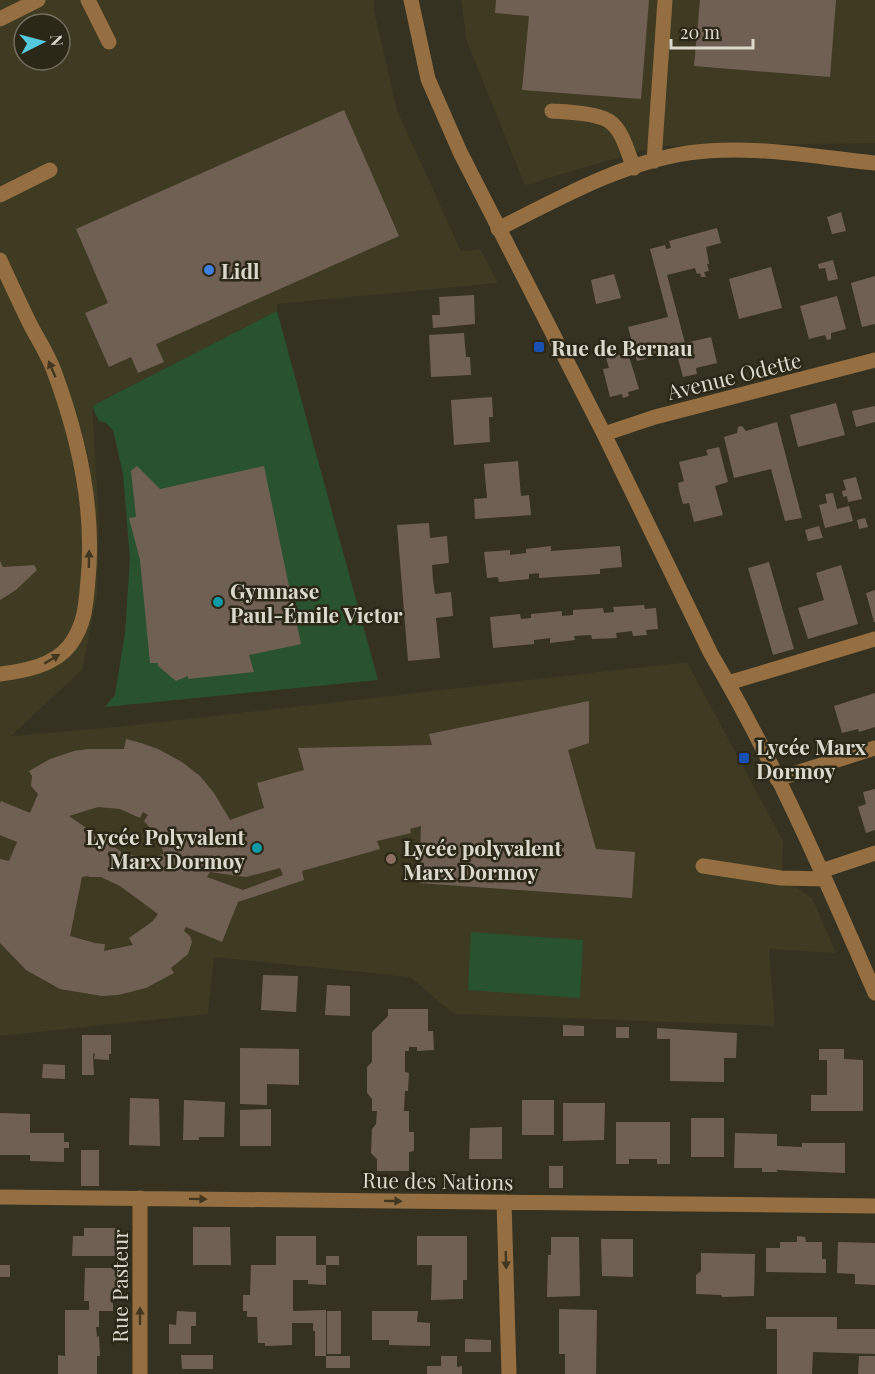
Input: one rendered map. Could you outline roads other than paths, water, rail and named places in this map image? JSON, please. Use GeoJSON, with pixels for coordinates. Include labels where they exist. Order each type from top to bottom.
{"type":"FeatureCollection","features":[{"type":"Feature","properties":{"kind":"street"},"geometry":{"type":"LineString","coordinates":[[0,19],[38,0]]}},
{"type":"Feature","properties":{"kind":"street"},"geometry":{"type":"LineString","coordinates":[[88,0],[109,42]]}},
{"type":"Feature","properties":{"kind":"street"},"geometry":{"type":"LineString","coordinates":[[411,0],[428,79],[460,152],[604,434],[711,654],[728,682],[868,961],[875,993]]}},
{"type":"Feature","properties":{"kind":"street"},"geometry":{"type":"LineString","coordinates":[[654,161],[665,0]]}},
{"type":"Feature","properties":{"kind":"street"},"geometry":{"type":"LineString","coordinates":[[552,111],[610,121],[622,139],[634,168]]}},
{"type":"Feature","properties":{"kind":"street"},"geometry":{"type":"LineString","coordinates":[[498,229],[591,183],[654,161],[688,153],[739,150],[875,163]]}},
{"type":"Feature","properties":{"kind":"street"},"geometry":{"type":"LineString","coordinates":[[0,195],[50,170]]}},
{"type":"Feature","properties":{"kind":"street"},"geometry":{"type":"LineString","coordinates":[[0,260],[53,369],[75,434],[87,493],[90,561],[84,617],[69,645],[59,656],[45,664],[0,674]]}},
{"type":"Feature","properties":{"kind":"street","name":"Avenue Odette"},"geometry":{"type":"LineString","coordinates":[[604,434],[656,417],[875,360]]}},
{"type":"Feature","properties":{"kind":"street"},"geometry":{"type":"LineString","coordinates":[[728,682],[875,639]]}},
{"type":"Feature","properties":{"kind":"street"},"geometry":{"type":"LineString","coordinates":[[777,779],[875,748]]}},
{"type":"Feature","properties":{"kind":"street"},"geometry":{"type":"LineString","coordinates":[[703,866],[782,878],[823,875],[875,854]]}},
{"type":"Feature","properties":{"kind":"street","name":"Rue des Nations"},"geometry":{"type":"LineString","coordinates":[[0,1197],[875,1206]]}},
{"type":"Feature","properties":{"kind":"street","name":"Rue Pasteur"},"geometry":{"type":"LineString","coordinates":[[140,1198],[140,1374]]}},
{"type":"Feature","properties":{"kind":"street"},"geometry":{"type":"LineString","coordinates":[[504,1202],[509,1374]]}},
{"type":"Feature","properties":{"kind":"place","name":"Lidl"},"geometry":{"type":"Point","coordinates":[209,270]}},
{"type":"Feature","properties":{"kind":"place","name":"Rue de Bernau"},"geometry":{"type":"Point","coordinates":[539,347]}},
{"type":"Feature","properties":{"kind":"place","name":"Gymnase Paul-Émile Victor"},"geometry":{"type":"Point","coordinates":[218,602]}},
{"type":"Feature","properties":{"kind":"place","name":"Lycée Marx Dormoy"},"geometry":{"type":"Point","coordinates":[744,758]}},
{"type":"Feature","properties":{"kind":"place","name":"Lycée Polyvalent Marx Dormoy"},"geometry":{"type":"Point","coordinates":[257,848]}},
{"type":"Feature","properties":{"kind":"place","name":"Lycée polyvalent Marx Dormoy"},"geometry":{"type":"Point","coordinates":[391,859]}}]}
